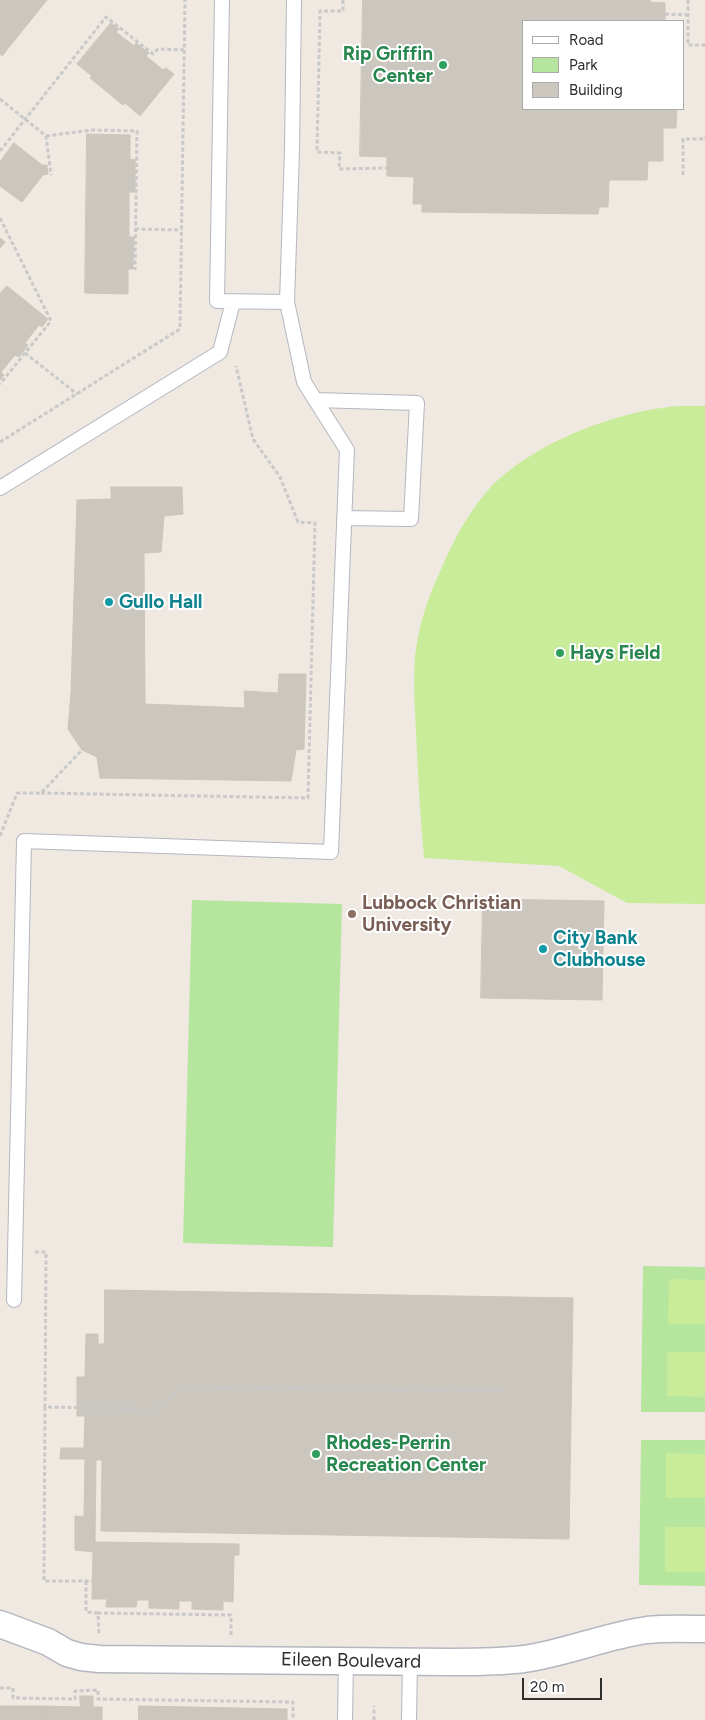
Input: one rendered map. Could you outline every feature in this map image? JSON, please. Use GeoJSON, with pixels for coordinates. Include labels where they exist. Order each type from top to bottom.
{"type":"FeatureCollection","features":[{"type":"Feature","properties":{"kind":"street","name":"Eileen Boulevard"},"geometry":{"type":"LineString","coordinates":[[0,1624],[48,1642],[67,1653],[81,1658],[410,1662],[501,1661],[555,1653],[592,1642],[648,1630],[705,1630]]}},
{"type":"Feature","properties":{"kind":"lane"},"geometry":{"type":"LineString","coordinates":[[222,0],[217,301],[287,302]]}},
{"type":"Feature","properties":{"kind":"lane"},"geometry":{"type":"LineString","coordinates":[[14,1300],[24,841],[331,852],[347,450],[304,382],[287,302],[294,0]]}},
{"type":"Feature","properties":{"kind":"lane"},"geometry":{"type":"LineString","coordinates":[[0,488],[220,352],[233,302]]}},
{"type":"Feature","properties":{"kind":"lane"},"geometry":{"type":"LineString","coordinates":[[316,400],[416,403],[410,519],[344,518]]}},
{"type":"Feature","properties":{"kind":"lane"},"geometry":{"type":"LineString","coordinates":[[346,1661],[346,1720]]}},
{"type":"Feature","properties":{"kind":"lane"},"geometry":{"type":"LineString","coordinates":[[409,1720],[410,1662]]}},
{"type":"Feature","properties":{"kind":"path"},"geometry":{"type":"LineString","coordinates":[[0,442],[180,330],[185,0]]}},
{"type":"Feature","properties":{"kind":"path"},"geometry":{"type":"LineString","coordinates":[[343,0],[343,11],[320,11],[317,152],[340,153],[339,169],[387,168]]}},
{"type":"Feature","properties":{"kind":"path"},"geometry":{"type":"LineString","coordinates":[[688,0],[688,45],[705,45]]}},
{"type":"Feature","properties":{"kind":"path"},"geometry":{"type":"LineString","coordinates":[[665,14],[688,14]]}},
{"type":"Feature","properties":{"kind":"path"},"geometry":{"type":"LineString","coordinates":[[0,151],[106,17],[153,54],[158,49],[184,50]]}},
{"type":"Feature","properties":{"kind":"path"},"geometry":{"type":"LineString","coordinates":[[0,99],[46,136],[51,175]]}},
{"type":"Feature","properties":{"kind":"path"},"geometry":{"type":"LineString","coordinates":[[46,136],[92,130],[136,131],[135,270]]}},
{"type":"Feature","properties":{"kind":"path"},"geometry":{"type":"LineString","coordinates":[[683,175],[683,139],[705,139],[705,137]]}},
{"type":"Feature","properties":{"kind":"path"},"geometry":{"type":"LineString","coordinates":[[0,218],[51,321],[0,384]]}},
{"type":"Feature","properties":{"kind":"path"},"geometry":{"type":"LineString","coordinates":[[135,230],[181,230]]}},
{"type":"Feature","properties":{"kind":"path"},"geometry":{"type":"LineString","coordinates":[[25,353],[77,394]]}},
{"type":"Feature","properties":{"kind":"path"},"geometry":{"type":"LineString","coordinates":[[0,836],[17,793],[308,798],[314,523],[298,522],[280,477],[253,439],[236,366]]}},
{"type":"Feature","properties":{"kind":"path"},"geometry":{"type":"LineString","coordinates":[[42,793],[82,750]]}},
{"type":"Feature","properties":{"kind":"path"},"geometry":{"type":"LineString","coordinates":[[29,1252],[46,1252],[44,1581],[92,1581]]}},
{"type":"Feature","properties":{"kind":"path"},"geometry":{"type":"LineString","coordinates":[[45,1407],[156,1409],[184,1387],[504,1391]]}},
{"type":"Feature","properties":{"kind":"path"},"geometry":{"type":"LineString","coordinates":[[86,1581],[86,1612],[231,1615],[231,1636]]}},
{"type":"Feature","properties":{"kind":"path"},"geometry":{"type":"LineString","coordinates":[[98,1613],[99,1633]]}},
{"type":"Feature","properties":{"kind":"path"},"geometry":{"type":"LineString","coordinates":[[0,1688],[12,1688],[13,1698],[75,1699],[75,1691],[98,1690],[98,1699],[293,1702],[293,1720]]}},
{"type":"Feature","properties":{"kind":"path"},"geometry":{"type":"LineString","coordinates":[[374,1706],[374,1720]]}},
{"type":"Feature","properties":{"kind":"green space","name":"Hays Field"},"geometry":{"type":"Polygon","coordinates":[[[680,406],[705,406],[705,904],[627,903],[559,866],[424,858],[415,714],[415,657],[418,635],[427,604],[444,562],[461,529],[489,489],[507,472],[528,457],[577,432],[604,422],[630,414],[680,406]]]}},
{"type":"Feature","properties":{"kind":"green space"},"geometry":{"type":"Polygon","coordinates":[[[192,900],[342,904],[333,1247],[183,1243],[192,900]]]}},
{"type":"Feature","properties":{"kind":"green space"},"geometry":{"type":"Polygon","coordinates":[[[643,1266],[705,1267],[705,1412],[641,1412],[643,1266]]]}},
{"type":"Feature","properties":{"kind":"green space"},"geometry":{"type":"Polygon","coordinates":[[[669,1279],[705,1280],[705,1324],[668,1324],[669,1279]]]}},
{"type":"Feature","properties":{"kind":"green space"},"geometry":{"type":"Polygon","coordinates":[[[667,1352],[705,1352],[705,1397],[667,1396],[667,1352]]]}},
{"type":"Feature","properties":{"kind":"green space"},"geometry":{"type":"Polygon","coordinates":[[[641,1440],[705,1440],[705,1586],[639,1585],[641,1440]]]}},
{"type":"Feature","properties":{"kind":"green space"},"geometry":{"type":"Polygon","coordinates":[[[666,1453],[705,1454],[705,1498],[666,1498],[666,1453]]]}},
{"type":"Feature","properties":{"kind":"green space"},"geometry":{"type":"Polygon","coordinates":[[[665,1527],[705,1527],[705,1572],[665,1572],[665,1527]]]}},
{"type":"Feature","properties":{"kind":"building"},"geometry":{"type":"Polygon","coordinates":[[[0,0],[47,0],[2,56],[0,54],[0,0]]]}},
{"type":"Feature","properties":{"kind":"building","name":"Rip Griffin Center"},"geometry":{"type":"Polygon","coordinates":[[[363,0],[650,0],[650,2],[665,3],[665,20],[522,20],[522,110],[677,110],[676,128],[663,128],[663,161],[648,161],[647,180],[609,180],[608,207],[599,207],[598,214],[422,212],[422,204],[413,204],[414,177],[387,176],[387,157],[360,156],[363,0]]]}},
{"type":"Feature","properties":{"kind":"building"},"geometry":{"type":"Polygon","coordinates":[[[111,23],[119,29],[116,32],[134,46],[136,43],[149,53],[146,56],[163,70],[166,68],[174,74],[140,116],[125,103],[123,105],[90,78],[92,76],[77,64],[111,23]]]}},
{"type":"Feature","properties":{"kind":"building"},"geometry":{"type":"Polygon","coordinates":[[[87,134],[130,135],[130,159],[135,160],[135,192],[129,192],[129,237],[134,237],[133,269],[128,269],[128,294],[85,293],[87,134]]]}},
{"type":"Feature","properties":{"kind":"building"},"geometry":{"type":"Polygon","coordinates":[[[14,143],[42,165],[47,165],[48,174],[43,175],[22,202],[0,186],[0,162],[14,143]]]}},
{"type":"Feature","properties":{"kind":"building"},"geometry":{"type":"Polygon","coordinates":[[[0,238],[5,242],[0,248],[0,238]]]}},
{"type":"Feature","properties":{"kind":"building"},"geometry":{"type":"Polygon","coordinates":[[[7,286],[48,319],[42,327],[39,325],[25,343],[28,345],[19,357],[15,355],[1,372],[4,375],[0,380],[0,294],[7,286]]]}},
{"type":"Feature","properties":{"kind":"building","name":"Gullo Hall"},"geometry":{"type":"Polygon","coordinates":[[[111,487],[182,487],[183,514],[164,516],[161,552],[144,553],[145,704],[245,708],[244,691],[278,693],[279,674],[306,674],[304,749],[296,750],[291,781],[100,778],[97,757],[82,750],[68,729],[71,692],[77,500],[111,499],[111,487]]]}},
{"type":"Feature","properties":{"kind":"building","name":"City Bank Clubhouse"},"geometry":{"type":"Polygon","coordinates":[[[483,899],[604,901],[602,1000],[481,998],[483,899]]]}},
{"type":"Feature","properties":{"kind":"building","name":"Rhodes-Perrin Recreation Center"},"geometry":{"type":"Polygon","coordinates":[[[105,1290],[573,1298],[569,1539],[101,1531],[102,1460],[96,1460],[95,1542],[239,1544],[239,1555],[234,1555],[233,1602],[223,1601],[223,1610],[192,1609],[192,1601],[179,1601],[179,1609],[149,1608],[149,1600],[137,1600],[136,1607],[106,1607],[107,1599],[92,1599],[93,1552],[75,1550],[75,1516],[84,1517],[85,1459],[60,1459],[61,1448],[84,1448],[85,1416],[77,1416],[77,1377],[85,1377],[86,1334],[98,1334],[98,1344],[104,1344],[105,1290]]]}},
{"type":"Feature","properties":{"kind":"building"},"geometry":{"type":"Polygon","coordinates":[[[80,1696],[93,1696],[93,1707],[102,1707],[102,1720],[40,1720],[41,1706],[80,1707],[80,1696]]]}},
{"type":"Feature","properties":{"kind":"building"},"geometry":{"type":"Polygon","coordinates":[[[0,1706],[41,1706],[40,1720],[0,1720],[0,1706]]]}},
{"type":"Feature","properties":{"kind":"building"},"geometry":{"type":"Polygon","coordinates":[[[139,1706],[287,1709],[287,1720],[139,1720],[139,1706]]]}},
{"type":"Feature","properties":{"kind":"place","name":"Rip Griffin Center"},"geometry":{"type":"Point","coordinates":[443,65]}},
{"type":"Feature","properties":{"kind":"place","name":"Gullo Hall"},"geometry":{"type":"Point","coordinates":[109,602]}},
{"type":"Feature","properties":{"kind":"place","name":"Hays Field"},"geometry":{"type":"Point","coordinates":[560,653]}},
{"type":"Feature","properties":{"kind":"place","name":"Lubbock Christian University"},"geometry":{"type":"Point","coordinates":[352,914]}},
{"type":"Feature","properties":{"kind":"place","name":"City Bank Clubhouse"},"geometry":{"type":"Point","coordinates":[543,949]}},
{"type":"Feature","properties":{"kind":"place","name":"Rhodes-Perrin Recreation Center"},"geometry":{"type":"Point","coordinates":[316,1454]}}]}
